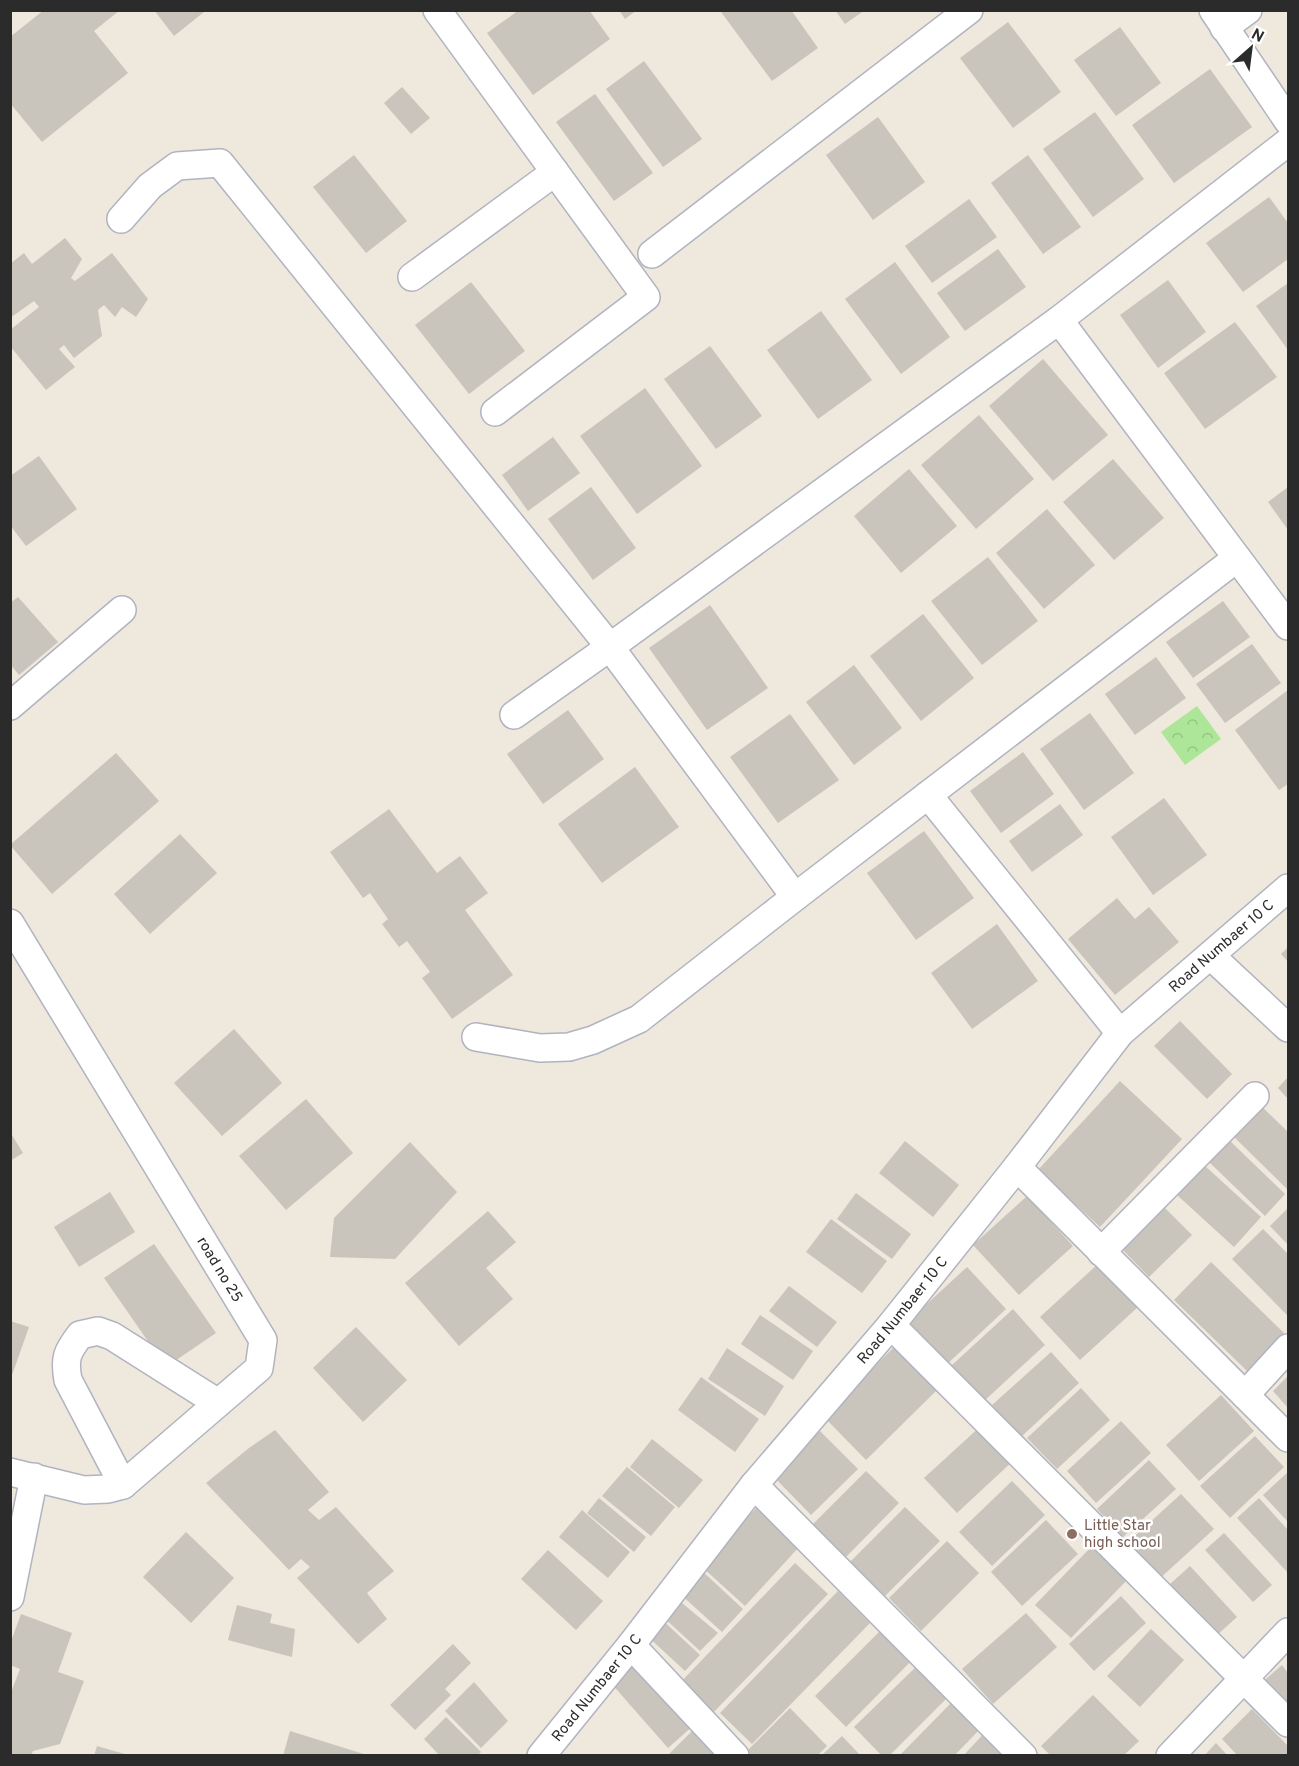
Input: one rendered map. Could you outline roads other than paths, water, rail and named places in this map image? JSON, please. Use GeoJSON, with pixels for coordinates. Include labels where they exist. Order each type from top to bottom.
{"type":"FeatureCollection","features":[{"type":"Feature","properties":{"kind":"street"},"geometry":{"type":"LineString","coordinates":[[437,10],[646,297],[495,412]]}},
{"type":"Feature","properties":{"kind":"street"},"geometry":{"type":"LineString","coordinates":[[652,254],[969,10]]}},
{"type":"Feature","properties":{"kind":"street"},"geometry":{"type":"LineString","coordinates":[[1248,10],[1218,19],[1288,121]]}},
{"type":"Feature","properties":{"kind":"street"},"geometry":{"type":"LineString","coordinates":[[514,714],[610,647],[1059,320],[1288,141]]}},
{"type":"Feature","properties":{"kind":"street"},"geometry":{"type":"LineString","coordinates":[[121,219],[150,186],[177,166],[219,164],[610,647],[795,897]]}},
{"type":"Feature","properties":{"kind":"street"},"geometry":{"type":"LineString","coordinates":[[412,277],[555,172]]}},
{"type":"Feature","properties":{"kind":"street"},"geometry":{"type":"LineString","coordinates":[[1059,320],[1288,626]]}},
{"type":"Feature","properties":{"kind":"street"},"geometry":{"type":"LineString","coordinates":[[476,1037],[540,1048],[569,1047],[593,1040],[639,1019],[1238,558]]}},
{"type":"Feature","properties":{"kind":"street"},"geometry":{"type":"LineString","coordinates":[[10,706],[122,610]]}},
{"type":"Feature","properties":{"kind":"street"},"geometry":{"type":"LineString","coordinates":[[928,795],[1120,1033]]}},
{"type":"Feature","properties":{"kind":"street","name":"Road Numbaer 10 C"},"geometry":{"type":"LineString","coordinates":[[541,1755],[631,1645],[754,1485],[891,1325],[1120,1033],[1288,888]]}},
{"type":"Feature","properties":{"kind":"street","name":"road no 25"},"geometry":{"type":"LineString","coordinates":[[10,923],[263,1340],[259,1368],[123,1485]]}},
{"type":"Feature","properties":{"kind":"street"},"geometry":{"type":"LineString","coordinates":[[1211,956],[1288,1028]]}},
{"type":"Feature","properties":{"kind":"street"},"geometry":{"type":"LineString","coordinates":[[1101,1252],[1255,1096]]}},
{"type":"Feature","properties":{"kind":"street"},"geometry":{"type":"LineString","coordinates":[[1017,1167],[1288,1438]]}},
{"type":"Feature","properties":{"kind":"street"},"geometry":{"type":"LineString","coordinates":[[891,1325],[1288,1723]]}},
{"type":"Feature","properties":{"kind":"street"},"geometry":{"type":"LineString","coordinates":[[10,1597],[22,1475],[84,1490],[108,1489],[123,1485],[68,1380],[65,1365],[68,1351],[80,1335],[98,1331],[112,1336],[218,1403]]}},
{"type":"Feature","properties":{"kind":"street"},"geometry":{"type":"LineString","coordinates":[[1245,1395],[1288,1348]]}},
{"type":"Feature","properties":{"kind":"street"},"geometry":{"type":"LineString","coordinates":[[754,1485],[1023,1755]]}},
{"type":"Feature","properties":{"kind":"street"},"geometry":{"type":"LineString","coordinates":[[1170,1755],[1288,1632]]}},
{"type":"Feature","properties":{"kind":"street"},"geometry":{"type":"LineString","coordinates":[[631,1645],[735,1755]]}},
{"type":"Feature","properties":{"kind":"place","name":"Little Star high school"},"geometry":{"type":"Point","coordinates":[1072,1534]}}]}
